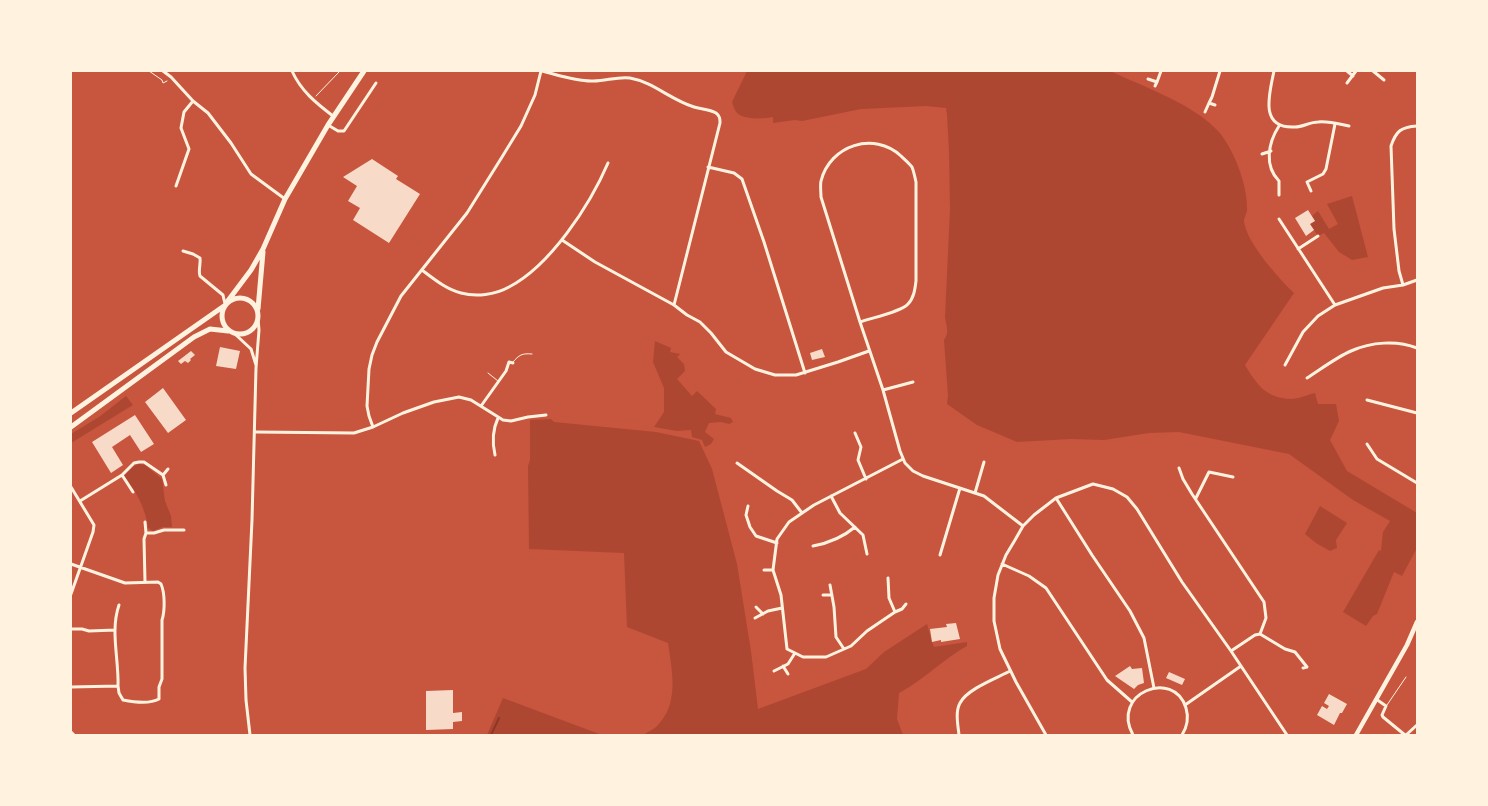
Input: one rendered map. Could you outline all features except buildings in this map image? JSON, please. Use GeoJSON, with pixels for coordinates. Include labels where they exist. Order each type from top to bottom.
{"type":"FeatureCollection","features":[{"type":"Feature","properties":{"kind":"main road"},"geometry":{"type":"LineString","coordinates":[[228,331],[221,319],[225,304],[264,249],[285,200],[328,125],[364,71]]}},
{"type":"Feature","properties":{"kind":"main road"},"geometry":{"type":"LineString","coordinates":[[71,427],[194,337],[210,329],[228,331],[236,335],[244,334],[251,330],[258,318],[264,249]]}},
{"type":"Feature","properties":{"kind":"main road"},"geometry":{"type":"LineString","coordinates":[[249,272],[261,275]]}},
{"type":"Feature","properties":{"kind":"main road"},"geometry":{"type":"LineString","coordinates":[[71,413],[234,298],[246,299],[252,302],[258,311]]}},
{"type":"Feature","properties":{"kind":"main road"},"geometry":{"type":"LineString","coordinates":[[1356,735],[1407,644],[1417,622]]}},
{"type":"Feature","properties":{"kind":"street"},"geometry":{"type":"LineString","coordinates":[[163,71],[171,77],[192,101],[208,114],[231,143],[251,174],[285,200]]}},
{"type":"Feature","properties":{"kind":"street"},"geometry":{"type":"LineString","coordinates":[[292,71],[298,84],[312,100],[334,117]]}},
{"type":"Feature","properties":{"kind":"street"},"geometry":{"type":"LineString","coordinates":[[373,427],[367,406],[369,369],[372,355],[393,309],[401,296],[467,213],[521,126],[535,95],[541,71],[585,81],[633,79],[650,85],[689,106],[718,114],[720,123],[674,305]]}},
{"type":"Feature","properties":{"kind":"street"},"geometry":{"type":"LineString","coordinates":[[1155,86],[1161,71]]}},
{"type":"Feature","properties":{"kind":"street"},"geometry":{"type":"LineString","coordinates":[[1204,112],[1212,97],[1220,71]]}},
{"type":"Feature","properties":{"kind":"street"},"geometry":{"type":"LineString","coordinates":[[1274,71],[1270,90],[1269,112],[1272,119],[1279,126],[1296,128],[1317,122],[1349,126]]}},
{"type":"Feature","properties":{"kind":"street"},"geometry":{"type":"LineString","coordinates":[[1346,71],[1353,76]]}},
{"type":"Feature","properties":{"kind":"street"},"geometry":{"type":"LineString","coordinates":[[1347,84],[1356,71]]}},
{"type":"Feature","properties":{"kind":"street"},"geometry":{"type":"LineString","coordinates":[[1373,71],[1384,80]]}},
{"type":"Feature","properties":{"kind":"street"},"geometry":{"type":"LineString","coordinates":[[1148,79],[1156,82]]}},
{"type":"Feature","properties":{"kind":"street"},"geometry":{"type":"LineString","coordinates":[[328,125],[338,131],[344,130],[366,93],[376,83]]}},
{"type":"Feature","properties":{"kind":"street"},"geometry":{"type":"LineString","coordinates":[[176,186],[189,149],[182,128],[184,112],[192,101]]}},
{"type":"Feature","properties":{"kind":"street"},"geometry":{"type":"LineString","coordinates":[[1209,103],[1215,105]]}},
{"type":"Feature","properties":{"kind":"street"},"geometry":{"type":"LineString","coordinates":[[1311,191],[1307,182],[1323,174],[1326,169],[1335,124]]}},
{"type":"Feature","properties":{"kind":"street"},"geometry":{"type":"LineString","coordinates":[[1279,126],[1272,137],[1269,166],[1273,175],[1279,181],[1279,195]]}},
{"type":"Feature","properties":{"kind":"street"},"geometry":{"type":"LineString","coordinates":[[1404,285],[1399,271],[1394,230],[1390,146],[1394,137],[1400,131],[1406,127],[1417,126]]}},
{"type":"Feature","properties":{"kind":"street"},"geometry":{"type":"LineString","coordinates":[[860,322],[903,309],[910,303],[915,292],[916,282],[916,182],[913,169],[897,152],[877,143],[864,143],[853,146],[838,154],[830,161],[820,184],[821,196],[860,322],[869,351],[883,390],[903,459],[913,471],[923,476],[990,500],[1024,526]]}},
{"type":"Feature","properties":{"kind":"street"},"geometry":{"type":"LineString","coordinates":[[1262,154],[1271,151]]}},
{"type":"Feature","properties":{"kind":"street"},"geometry":{"type":"LineString","coordinates":[[422,270],[444,286],[461,293],[492,294],[517,283],[562,240],[594,193],[608,164]]}},
{"type":"Feature","properties":{"kind":"street"},"geometry":{"type":"LineString","coordinates":[[708,167],[734,173],[742,179],[764,242],[804,373]]}},
{"type":"Feature","properties":{"kind":"street"},"geometry":{"type":"LineString","coordinates":[[1279,219],[1334,305]]}},
{"type":"Feature","properties":{"kind":"street"},"geometry":{"type":"LineString","coordinates":[[1298,249],[1318,236]]}},
{"type":"Feature","properties":{"kind":"street"},"geometry":{"type":"LineString","coordinates":[[562,240],[595,262],[674,305],[705,326],[726,352],[745,365],[766,373],[796,375],[869,351]]}},
{"type":"Feature","properties":{"kind":"street"},"geometry":{"type":"LineString","coordinates":[[183,251],[200,258],[200,276],[223,295],[225,304]]}},
{"type":"Feature","properties":{"kind":"street"},"geometry":{"type":"LineString","coordinates":[[1285,365],[1303,332],[1318,316],[1334,305],[1383,288],[1404,285],[1417,280]]}},
{"type":"Feature","properties":{"kind":"street"},"geometry":{"type":"LineString","coordinates":[[250,735],[244,668],[256,432],[258,318]]}},
{"type":"Feature","properties":{"kind":"street"},"geometry":{"type":"LineString","coordinates":[[236,335],[251,349],[256,368]]}},
{"type":"Feature","properties":{"kind":"street"},"geometry":{"type":"LineString","coordinates":[[1307,378],[1351,351],[1380,343],[1407,344],[1417,348]]}},
{"type":"Feature","properties":{"kind":"street"},"geometry":{"type":"LineString","coordinates":[[481,406],[506,371],[509,362],[513,363]]}},
{"type":"Feature","properties":{"kind":"street"},"geometry":{"type":"LineString","coordinates":[[883,390],[913,382]]}},
{"type":"Feature","properties":{"kind":"street"},"geometry":{"type":"LineString","coordinates":[[256,432],[344,434],[360,432],[403,413],[448,398],[459,397],[468,398],[498,418],[507,421],[546,415]]}},
{"type":"Feature","properties":{"kind":"street"},"geometry":{"type":"LineString","coordinates":[[1367,400],[1417,413]]}},
{"type":"Feature","properties":{"kind":"street"},"geometry":{"type":"LineString","coordinates":[[495,455],[493,432],[498,418]]}},
{"type":"Feature","properties":{"kind":"street"},"geometry":{"type":"LineString","coordinates":[[855,433],[861,447],[858,460],[866,479]]}},
{"type":"Feature","properties":{"kind":"street"},"geometry":{"type":"LineString","coordinates":[[1367,444],[1377,459],[1417,483]]}},
{"type":"Feature","properties":{"kind":"street"},"geometry":{"type":"LineString","coordinates":[[903,459],[831,496],[789,522],[777,539],[773,570],[781,595],[787,649],[803,657],[826,658],[844,649],[857,641],[866,631],[902,609],[906,604]]}},
{"type":"Feature","properties":{"kind":"street"},"geometry":{"type":"LineString","coordinates":[[974,493],[984,462]]}},
{"type":"Feature","properties":{"kind":"street"},"geometry":{"type":"LineString","coordinates":[[80,501],[122,475],[134,463],[148,464],[163,475],[166,485]]}},
{"type":"Feature","properties":{"kind":"street"},"geometry":{"type":"LineString","coordinates":[[737,463],[792,500],[802,513]]}},
{"type":"Feature","properties":{"kind":"street"},"geometry":{"type":"LineString","coordinates":[[1179,468],[1196,499],[1264,602],[1266,618],[1260,634]]}},
{"type":"Feature","properties":{"kind":"street"},"geometry":{"type":"LineString","coordinates":[[163,475],[168,469]]}},
{"type":"Feature","properties":{"kind":"street"},"geometry":{"type":"LineString","coordinates":[[1196,499],[1209,472],[1233,477]]}},
{"type":"Feature","properties":{"kind":"street"},"geometry":{"type":"LineString","coordinates":[[122,475],[133,492]]}},
{"type":"Feature","properties":{"kind":"street"},"geometry":{"type":"LineString","coordinates":[[1046,735],[1010,671],[1000,649],[994,621],[994,598],[998,575],[1006,555],[1024,526],[1034,515],[1056,498],[1092,484],[1113,489],[1126,497],[1137,509],[1182,582],[1232,651],[1286,734]]}},
{"type":"Feature","properties":{"kind":"street"},"geometry":{"type":"LineString","coordinates":[[71,487],[94,525],[94,532],[71,594]]}},
{"type":"Feature","properties":{"kind":"street"},"geometry":{"type":"LineString","coordinates":[[940,555],[960,488]]}},
{"type":"Feature","properties":{"kind":"street"},"geometry":{"type":"LineString","coordinates":[[831,496],[840,513],[863,535],[867,554]]}},
{"type":"Feature","properties":{"kind":"street"},"geometry":{"type":"LineString","coordinates":[[1056,498],[1130,611],[1144,638],[1154,688]]}},
{"type":"Feature","properties":{"kind":"street"},"geometry":{"type":"LineString","coordinates":[[748,506],[746,515],[750,527],[756,536],[777,542]]}},
{"type":"Feature","properties":{"kind":"street"},"geometry":{"type":"LineString","coordinates":[[145,522],[145,582]]}},
{"type":"Feature","properties":{"kind":"street"},"geometry":{"type":"LineString","coordinates":[[813,546],[829,543],[847,534],[855,527]]}},
{"type":"Feature","properties":{"kind":"street"},"geometry":{"type":"LineString","coordinates":[[146,533],[164,530],[184,530]]}},
{"type":"Feature","properties":{"kind":"street"},"geometry":{"type":"LineString","coordinates":[[71,564],[125,583],[158,582],[162,584],[164,616],[162,620],[162,679],[159,699],[155,701],[123,700],[119,693],[115,630],[116,614],[119,605]]}},
{"type":"Feature","properties":{"kind":"street"},"geometry":{"type":"LineString","coordinates":[[1002,564],[1029,576],[1046,588],[1107,680],[1132,702]]}},
{"type":"Feature","properties":{"kind":"street"},"geometry":{"type":"LineString","coordinates":[[764,570],[773,570]]}},
{"type":"Feature","properties":{"kind":"street"},"geometry":{"type":"LineString","coordinates":[[888,578],[889,598],[895,612]]}},
{"type":"Feature","properties":{"kind":"street"},"geometry":{"type":"LineString","coordinates":[[830,585],[836,637],[844,649]]}},
{"type":"Feature","properties":{"kind":"street"},"geometry":{"type":"LineString","coordinates":[[823,595],[832,595]]}},
{"type":"Feature","properties":{"kind":"street"},"geometry":{"type":"LineString","coordinates":[[756,607],[763,614]]}},
{"type":"Feature","properties":{"kind":"street"},"geometry":{"type":"LineString","coordinates":[[755,618],[782,608]]}},
{"type":"Feature","properties":{"kind":"street"},"geometry":{"type":"LineString","coordinates":[[71,629],[90,631],[115,630]]}},
{"type":"Feature","properties":{"kind":"street"},"geometry":{"type":"LineString","coordinates":[[1232,651],[1255,634],[1260,634],[1285,649],[1295,652],[1308,666],[1303,668]]}},
{"type":"Feature","properties":{"kind":"street"},"geometry":{"type":"LineString","coordinates":[[774,670],[788,664],[795,653]]}},
{"type":"Feature","properties":{"kind":"street"},"geometry":{"type":"LineString","coordinates":[[783,666],[788,674]]}},
{"type":"Feature","properties":{"kind":"street"},"geometry":{"type":"LineString","coordinates":[[1185,704],[1241,666]]}},
{"type":"Feature","properties":{"kind":"street"},"geometry":{"type":"LineString","coordinates":[[959,735],[957,717],[960,703],[981,685],[1010,671]]}},
{"type":"Feature","properties":{"kind":"street"},"geometry":{"type":"LineString","coordinates":[[71,687],[118,686]]}},
{"type":"Feature","properties":{"kind":"street"},"geometry":{"type":"LineString","coordinates":[[1133,735],[1128,718],[1132,702],[1144,691],[1154,688],[1172,691],[1185,704],[1188,719],[1182,735]]}},
{"type":"Feature","properties":{"kind":"street"},"geometry":{"type":"LineString","coordinates":[[1375,699],[1386,706],[1382,715],[1406,735],[1417,725]]}},
{"type":"Feature","properties":{"kind":"lane"},"geometry":{"type":"LineString","coordinates":[[513,363],[523,353],[532,354]]}},
{"type":"Feature","properties":{"kind":"lane"},"geometry":{"type":"LineString","coordinates":[[488,373],[498,382]]}},
{"type":"Feature","properties":{"kind":"lane"},"geometry":{"type":"LineString","coordinates":[[1386,706],[1406,677]]}},
{"type":"Feature","properties":{"kind":"path"},"geometry":{"type":"LineString","coordinates":[[149,71],[162,80],[164,84],[168,80],[177,84]]}},
{"type":"Feature","properties":{"kind":"path"},"geometry":{"type":"LineString","coordinates":[[312,100],[340,71]]}},
{"type":"Feature","properties":{"kind":"shaded area"},"geometry":{"type":"Polygon","coordinates":[[[747,71],[1110,71],[1168,97],[1209,122],[1225,139],[1239,168],[1245,188],[1247,209],[1244,221],[1246,230],[1272,270],[1294,293],[1245,365],[1258,384],[1275,396],[1294,399],[1315,393],[1318,404],[1336,404],[1339,421],[1330,440],[1347,471],[1417,513],[1417,548],[1402,576],[1394,572],[1377,614],[1373,616],[1366,626],[1343,612],[1379,550],[1381,551],[1383,532],[1390,521],[1353,500],[1289,454],[1179,432],[1149,433],[1104,440],[1071,439],[1017,442],[977,425],[947,404],[944,340],[947,332],[945,317],[950,209],[946,108],[926,106],[861,109],[802,121],[773,123],[773,117],[749,118],[740,115],[736,111],[732,102],[747,71]]]}},
{"type":"Feature","properties":{"kind":"shaded area"},"geometry":{"type":"Polygon","coordinates":[[[1352,196],[1368,257],[1352,260],[1339,252],[1324,233],[1318,236],[1310,224],[1315,221],[1312,216],[1318,211],[1329,229],[1338,224],[1327,204],[1352,196]]]}},
{"type":"Feature","properties":{"kind":"shaded area"},"geometry":{"type":"Polygon","coordinates":[[[655,341],[671,348],[670,352],[680,354],[677,357],[684,364],[685,371],[677,379],[692,396],[697,391],[716,409],[715,414],[731,418],[733,422],[729,424],[721,422],[709,423],[705,432],[714,439],[711,444],[705,447],[702,440],[692,437],[691,430],[677,431],[654,427],[664,412],[664,388],[653,362],[655,341]]]}},
{"type":"Feature","properties":{"kind":"shaded area"},"geometry":{"type":"Polygon","coordinates":[[[126,396],[133,405],[71,443],[71,434],[99,417],[126,396]]]}},
{"type":"Feature","properties":{"kind":"shaded area"},"geometry":{"type":"Polygon","coordinates":[[[551,419],[554,422],[656,432],[699,441],[712,469],[737,564],[758,709],[866,669],[884,652],[927,624],[934,647],[967,642],[967,646],[899,693],[897,719],[903,735],[643,735],[656,727],[664,718],[669,708],[672,687],[671,665],[668,643],[627,627],[624,553],[529,549],[528,466],[530,460],[530,420],[551,419]]]}},
{"type":"Feature","properties":{"kind":"shaded area"},"geometry":{"type":"Polygon","coordinates":[[[139,464],[145,465],[162,479],[165,501],[171,516],[172,527],[163,527],[153,531],[148,528],[140,501],[124,476],[134,466],[139,464]]]}},
{"type":"Feature","properties":{"kind":"shaded area"},"geometry":{"type":"Polygon","coordinates":[[[1320,506],[1347,523],[1336,540],[1337,548],[1330,551],[1305,534],[1320,506]]]}},
{"type":"Feature","properties":{"kind":"shaded area"},"geometry":{"type":"Polygon","coordinates":[[[503,698],[602,735],[487,735],[503,698]]]}},
{"type":"Feature","properties":{"kind":"waterway"},"geometry":{"type":"LineString","coordinates":[[491,735],[499,718]]}}]}
